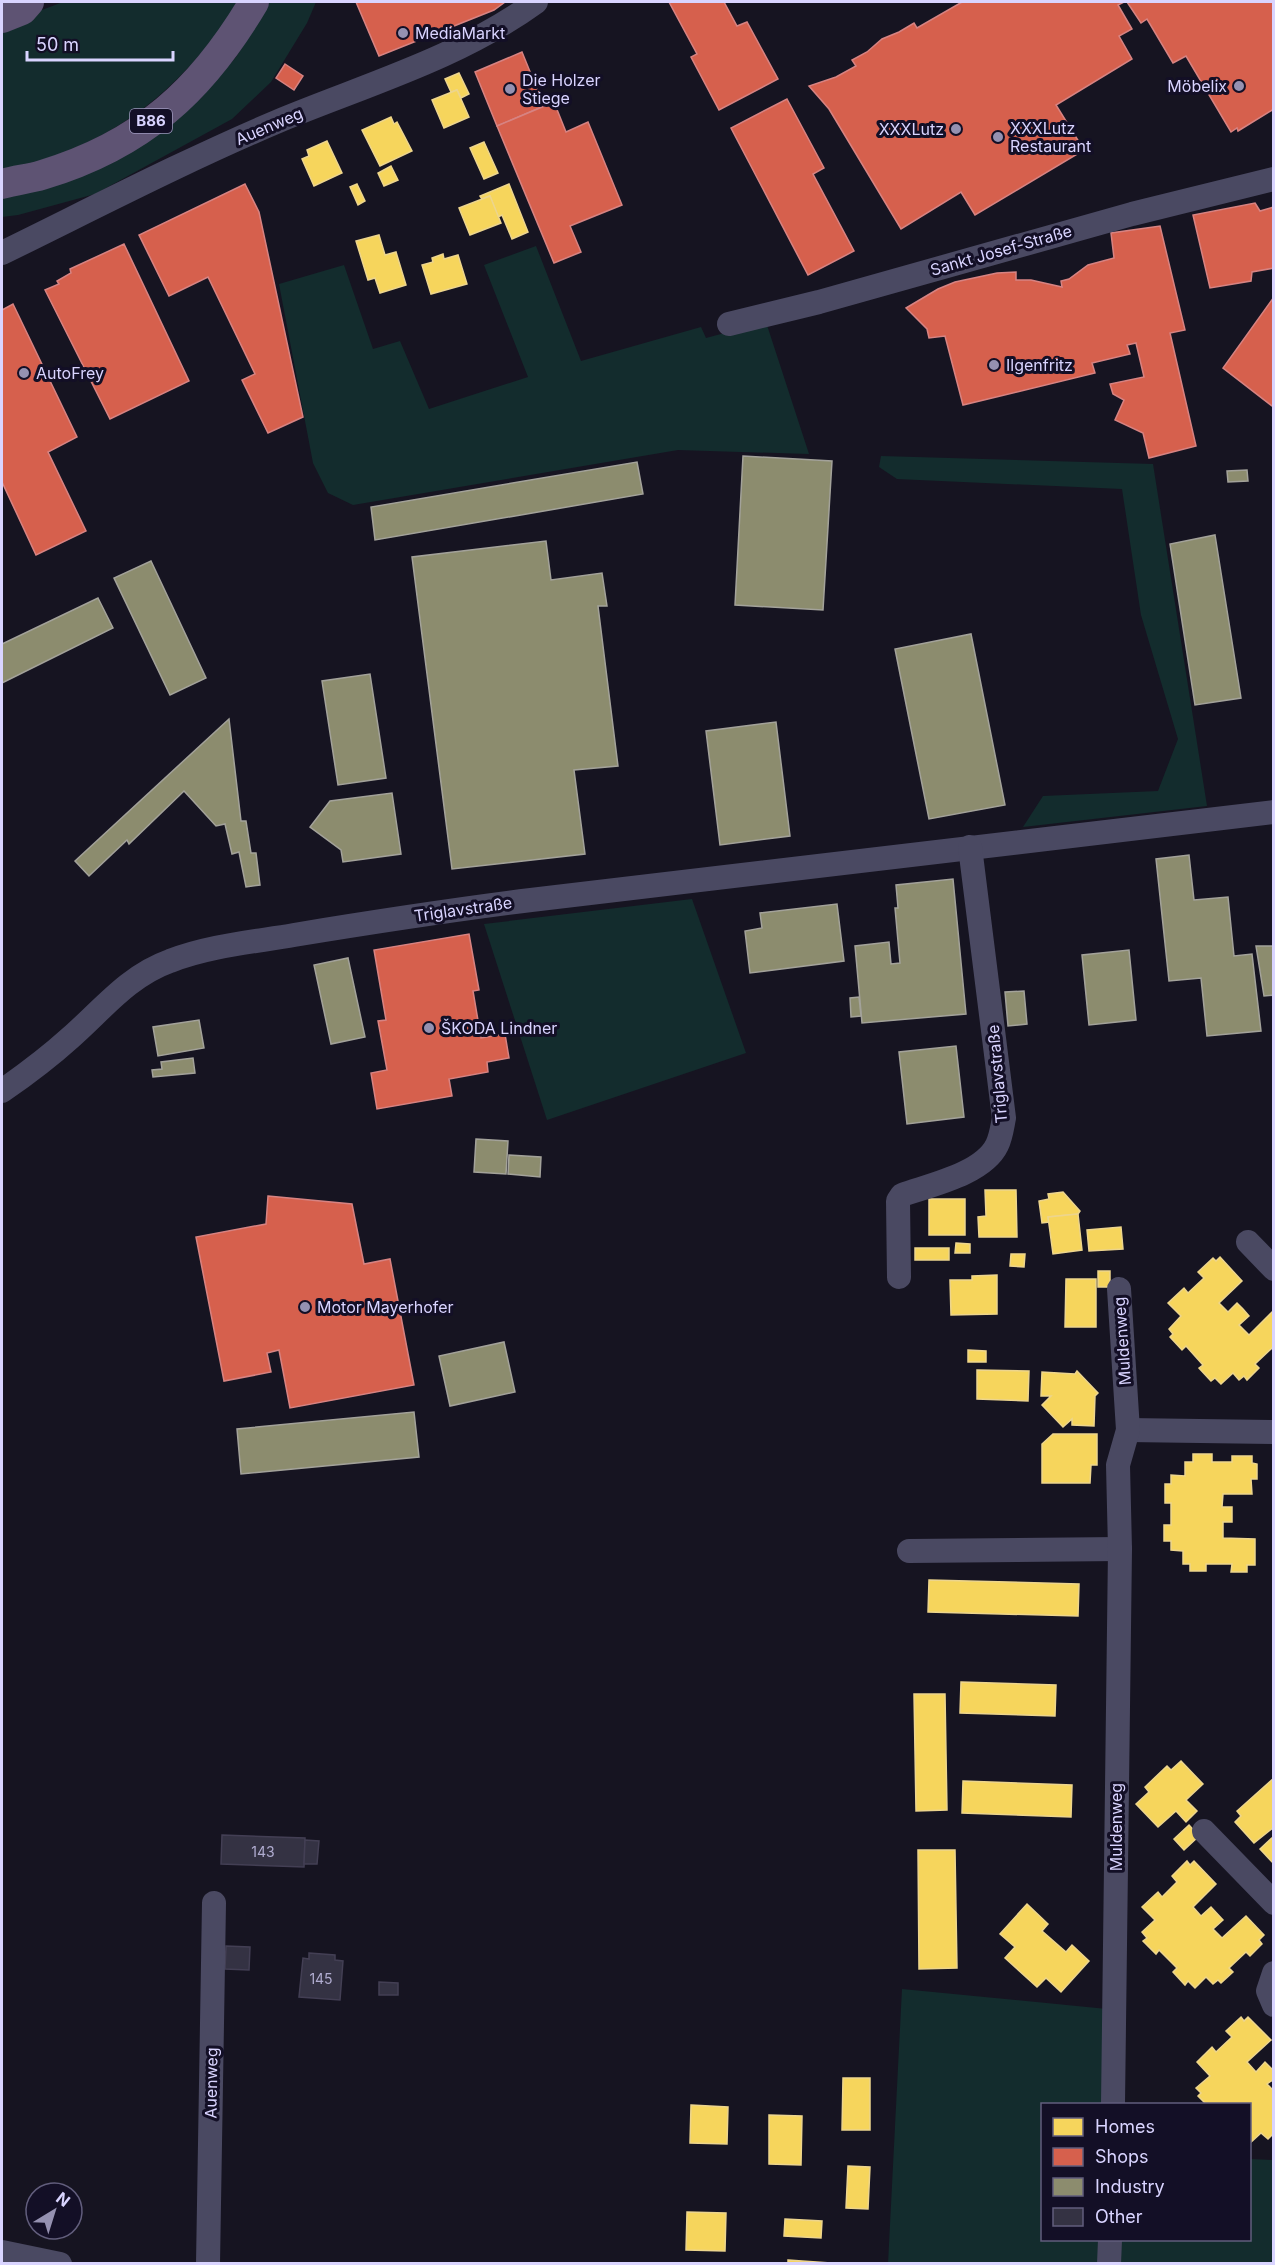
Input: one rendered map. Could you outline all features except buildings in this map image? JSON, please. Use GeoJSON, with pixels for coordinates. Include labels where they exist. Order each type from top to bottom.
{"type":"FeatureCollection","features":[{"type":"Feature","properties":{"kind":"main road"},"geometry":{"type":"LineString","coordinates":[[2,18],[22,10],[28,2]]}},
{"type":"Feature","properties":{"kind":"main road","name":"B86"},"geometry":{"type":"LineString","coordinates":[[3,183],[42,175],[98,153],[137,132],[176,102],[212,65],[236,33],[254,2]]}},
{"type":"Feature","properties":{"kind":"street","name":"Auenweg"},"geometry":{"type":"LineString","coordinates":[[2,253],[258,130],[465,46],[536,2]]}},
{"type":"Feature","properties":{"kind":"street","name":"Sankt Josef-Straße"},"geometry":{"type":"LineString","coordinates":[[729,324],[819,302],[1132,214],[1274,179]]}},
{"type":"Feature","properties":{"kind":"street","name":"Triglavstraße"},"geometry":{"type":"LineString","coordinates":[[2,1091],[71,1037],[131,981],[159,965],[189,955],[471,908],[1274,812]]}},
{"type":"Feature","properties":{"kind":"street","name":"Triglavstraße"},"geometry":{"type":"LineString","coordinates":[[899,1277],[898,1201],[902,1195],[969,1171],[987,1159],[1002,1133],[1004,1118],[970,847]]}},
{"type":"Feature","properties":{"kind":"street"},"geometry":{"type":"LineString","coordinates":[[1248,1242],[1274,1269]]}},
{"type":"Feature","properties":{"kind":"street","name":"Muldenweg"},"geometry":{"type":"LineString","coordinates":[[1113,2103],[1120,1549],[1118,1465],[1128,1430],[1119,1289]]}},
{"type":"Feature","properties":{"kind":"street"},"geometry":{"type":"LineString","coordinates":[[1128,1430],[1274,1432]]}},
{"type":"Feature","properties":{"kind":"street"},"geometry":{"type":"LineString","coordinates":[[909,1551],[1120,1549]]}},
{"type":"Feature","properties":{"kind":"street"},"geometry":{"type":"LineString","coordinates":[[1204,1831],[1274,1903]]}},
{"type":"Feature","properties":{"kind":"street","name":"Auenweg"},"geometry":{"type":"LineString","coordinates":[[208,2264],[214,1903]]}},
{"type":"Feature","properties":{"kind":"street"},"geometry":{"type":"LineString","coordinates":[[1274,1973],[1268,1991],[1274,2005]]}},
{"type":"Feature","properties":{"kind":"street"},"geometry":{"type":"LineString","coordinates":[[1109,2264],[1110,2241]]}},
{"type":"Feature","properties":{"kind":"street"},"geometry":{"type":"LineString","coordinates":[[2,2252],[60,2264]]}},
{"type":"Feature","properties":{"kind":"green space"},"geometry":{"type":"Polygon","coordinates":[[[63,2],[239,2],[200,55],[155,99],[130,118],[74,149],[37,162],[2,169],[2,25],[63,2]]]}},
{"type":"Feature","properties":{"kind":"green space"},"geometry":{"type":"Polygon","coordinates":[[[270,2],[316,2],[307,23],[271,82],[232,119],[95,194],[18,215],[2,217],[2,197],[200,99],[236,57],[270,2]]]}},
{"type":"Feature","properties":{"kind":"green space"},"geometry":{"type":"Polygon","coordinates":[[[536,246],[581,361],[701,327],[706,338],[766,322],[809,454],[678,450],[353,505],[328,493],[313,463],[279,284],[344,265],[373,349],[400,341],[429,409],[528,377],[484,265],[536,246]]]}},
{"type":"Feature","properties":{"kind":"green space"},"geometry":{"type":"Polygon","coordinates":[[[881,456],[1153,464],[1207,806],[1023,827],[1043,796],[1158,791],[1178,739],[1141,615],[1122,489],[897,479],[879,467],[881,456]]]}},
{"type":"Feature","properties":{"kind":"green space"},"geometry":{"type":"Polygon","coordinates":[[[692,899],[746,1053],[547,1120],[484,924],[692,899]]]}},
{"type":"Feature","properties":{"kind":"green space"},"geometry":{"type":"Polygon","coordinates":[[[902,1989],[1107,2009],[1105,2103],[1041,2103],[1041,2241],[1103,2241],[1102,2263],[888,2264],[902,1989]]]}},
{"type":"Feature","properties":{"kind":"green space"},"geometry":{"type":"Polygon","coordinates":[[[1251,2159],[1273,2160],[1273,2263],[1116,2264],[1117,2241],[1251,2241],[1251,2159]]]}},
{"type":"Feature","properties":{"kind":"place","name":"MediaMarkt"},"geometry":{"type":"Point","coordinates":[403,33]}},
{"type":"Feature","properties":{"kind":"place","name":"Möbelix"},"geometry":{"type":"Point","coordinates":[1239,86]}},
{"type":"Feature","properties":{"kind":"place","name":"Die Holzer Stiege"},"geometry":{"type":"Point","coordinates":[510,89]}},
{"type":"Feature","properties":{"kind":"place","name":"XXXLutz"},"geometry":{"type":"Point","coordinates":[956,129]}},
{"type":"Feature","properties":{"kind":"place","name":"XXXLutz Restaurant"},"geometry":{"type":"Point","coordinates":[998,137]}},
{"type":"Feature","properties":{"kind":"place","name":"Ilgenfritz"},"geometry":{"type":"Point","coordinates":[994,365]}},
{"type":"Feature","properties":{"kind":"place","name":"AutoFrey"},"geometry":{"type":"Point","coordinates":[24,373]}},
{"type":"Feature","properties":{"kind":"place","name":"ŠKODA Lindner"},"geometry":{"type":"Point","coordinates":[429,1028]}},
{"type":"Feature","properties":{"kind":"place","name":"Motor Mayerhofer"},"geometry":{"type":"Point","coordinates":[305,1307]}}]}
